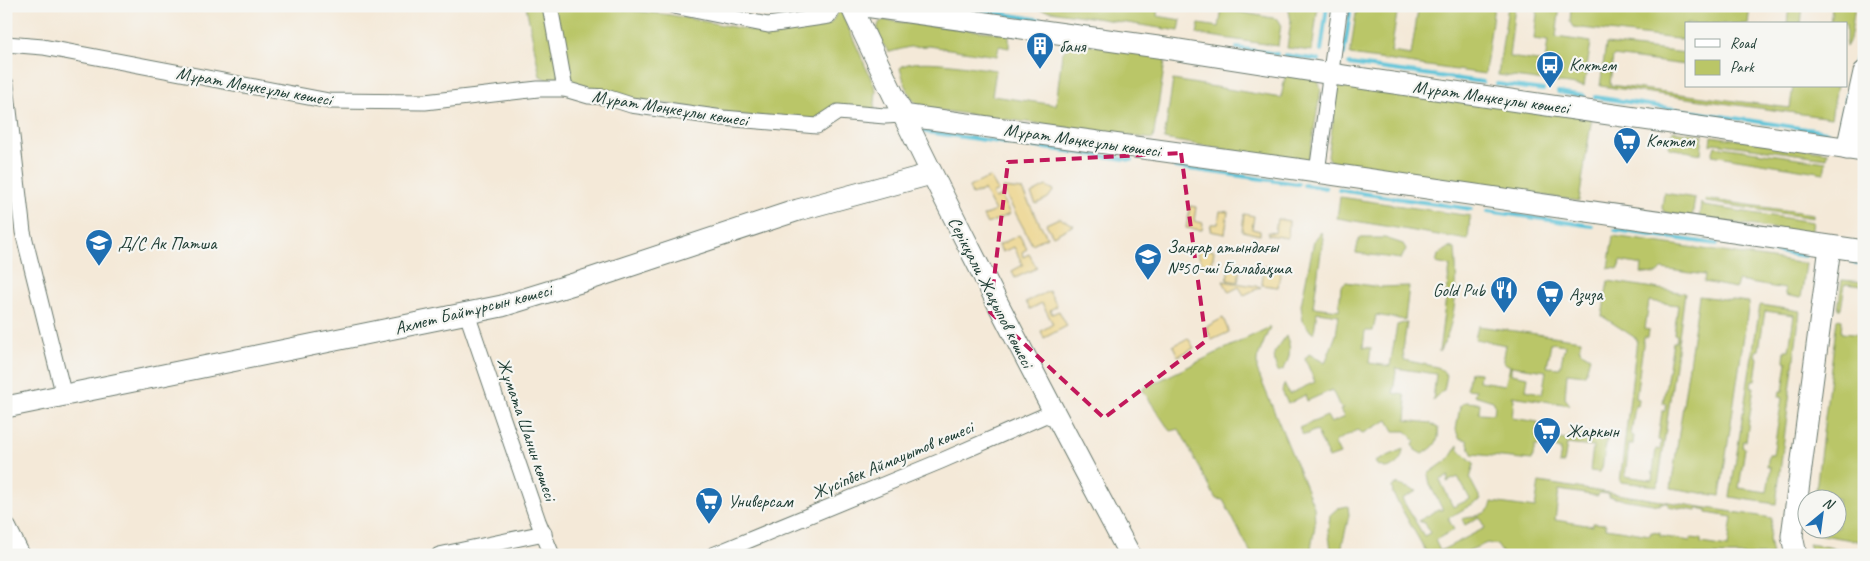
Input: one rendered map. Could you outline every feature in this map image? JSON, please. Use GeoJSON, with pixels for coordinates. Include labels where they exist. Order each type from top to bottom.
{"type":"FeatureCollection","features":[{"type":"Feature","properties":{"kind":"main road","name":"Мұрат Мөңкеұлы көшесі"},"geometry":{"type":"LineString","coordinates":[[864,11],[1172,48],[1331,74],[1855,150]]}},
{"type":"Feature","properties":{"kind":"main road","name":"Серікқали Жақыпов көшесі"},"geometry":{"type":"LineString","coordinates":[[864,11],[902,115],[1058,420],[1130,555]]}},
{"type":"Feature","properties":{"kind":"main road"},"geometry":{"type":"LineString","coordinates":[[1855,150],[1864,72]]}},
{"type":"Feature","properties":{"kind":"main road","name":"Мұрат Мөңкеұлы көшесі"},"geometry":{"type":"LineString","coordinates":[[902,115],[1864,251]]}},
{"type":"Feature","properties":{"kind":"main road","name":"Ахмет Байтұрсын көшесі"},"geometry":{"type":"LineString","coordinates":[[6,407],[502,306],[581,282],[798,210],[931,174]]}},
{"type":"Feature","properties":{"kind":"main road"},"geometry":{"type":"LineString","coordinates":[[1796,555],[1792,536],[1830,247]]}},
{"type":"Feature","properties":{"kind":"main road"},"geometry":{"type":"LineString","coordinates":[[6,529],[19,555]]}},
{"type":"Feature","properties":{"kind":"street"},"geometry":{"type":"LineString","coordinates":[[550,6],[565,89]]}},
{"type":"Feature","properties":{"kind":"street"},"geometry":{"type":"LineString","coordinates":[[674,6],[768,26],[828,16],[835,6]]}},
{"type":"Feature","properties":{"kind":"street"},"geometry":{"type":"LineString","coordinates":[[1329,174],[1331,74],[1340,6]]}},
{"type":"Feature","properties":{"kind":"street","name":"Мұрат Мөңкеұлы көшесі"},"geometry":{"type":"LineString","coordinates":[[6,44],[43,47],[329,101],[425,102],[538,89],[565,89],[589,96],[606,97],[631,105],[723,118],[817,126],[838,112],[885,116],[902,115]]}},
{"type":"Feature","properties":{"kind":"street"},"geometry":{"type":"LineString","coordinates":[[6,84],[23,232],[64,396]]}},
{"type":"Feature","properties":{"kind":"street","name":"Жұмата Шанин көшесі"},"geometry":{"type":"LineString","coordinates":[[467,314],[552,555]]}},
{"type":"Feature","properties":{"kind":"street","name":"Жүсіпбек Аймауытов көшесі"},"geometry":{"type":"LineString","coordinates":[[712,555],[941,461],[1046,415],[1058,420]]}},
{"type":"Feature","properties":{"kind":"street"},"geometry":{"type":"LineString","coordinates":[[439,555],[544,533]]}},
{"type":"Feature","properties":{"kind":"highlighted area"},"geometry":{"type":"Polygon","coordinates":[[[1181,153],[1206,341],[1104,418],[990,312],[1008,162],[1181,153]]]}},
{"type":"Feature","properties":{"kind":"green space"},"geometry":{"type":"Polygon","coordinates":[[[526,6],[592,6],[671,15],[775,35],[831,23],[840,9],[876,90],[874,115],[838,112],[817,126],[565,89],[540,76],[526,6]]]}},
{"type":"Feature","properties":{"kind":"green space"},"geometry":{"type":"Polygon","coordinates":[[[1018,6],[1158,6],[1157,16],[1181,20],[1179,31],[1018,6]]]}},
{"type":"Feature","properties":{"kind":"green space"},"geometry":{"type":"Polygon","coordinates":[[[1288,6],[1318,6],[1312,51],[1287,48],[1291,21],[1288,6]]]}},
{"type":"Feature","properties":{"kind":"green space"},"geometry":{"type":"Polygon","coordinates":[[[1357,6],[1494,6],[1485,74],[1350,55],[1357,6]],[[1398,7],[1391,52],[1411,55],[1418,10],[1398,7]]]}},
{"type":"Feature","properties":{"kind":"green space"},"geometry":{"type":"Polygon","coordinates":[[[1508,6],[1515,6],[1509,57],[1545,62],[1548,41],[1534,39],[1538,6],[1560,6],[1556,37],[1591,42],[1584,86],[1498,75],[1508,6]]]}},
{"type":"Feature","properties":{"kind":"green space"},"geometry":{"type":"Polygon","coordinates":[[[1571,6],[1750,6],[1748,22],[1685,22],[1685,40],[1573,27],[1570,22],[1571,6]]]}},
{"type":"Feature","properties":{"kind":"green space"},"geometry":{"type":"Polygon","coordinates":[[[1789,6],[1803,6],[1801,22],[1787,22],[1789,6]]]}},
{"type":"Feature","properties":{"kind":"green space"},"geometry":{"type":"Polygon","coordinates":[[[1832,6],[1855,6],[1848,44],[1848,22],[1830,22],[1832,6]]]}},
{"type":"Feature","properties":{"kind":"green space"},"geometry":{"type":"Polygon","coordinates":[[[1222,9],[1278,19],[1281,24],[1278,46],[1197,34],[1199,24],[1219,27],[1222,9]]]}},
{"type":"Feature","properties":{"kind":"green space"},"geometry":{"type":"Polygon","coordinates":[[[883,20],[1009,34],[1009,48],[999,46],[997,56],[929,46],[909,47],[890,52],[882,43],[879,35],[879,23],[883,20]]]}},
{"type":"Feature","properties":{"kind":"green space"},"geometry":{"type":"Polygon","coordinates":[[[1071,42],[1166,55],[1153,139],[922,108],[911,97],[900,68],[907,64],[931,62],[996,70],[992,96],[1056,105],[1062,54],[1071,42]]]}},
{"type":"Feature","properties":{"kind":"green space"},"geometry":{"type":"Polygon","coordinates":[[[1606,44],[1685,53],[1685,65],[1613,56],[1610,85],[1790,108],[1793,88],[1837,88],[1831,118],[1600,86],[1606,44]]]}},
{"type":"Feature","properties":{"kind":"green space"},"geometry":{"type":"Polygon","coordinates":[[[1286,72],[1317,78],[1321,89],[1309,159],[1300,162],[1164,139],[1173,80],[1281,98],[1286,72]]]}},
{"type":"Feature","properties":{"kind":"green space"},"geometry":{"type":"Polygon","coordinates":[[[1341,83],[1592,117],[1579,201],[1332,164],[1328,156],[1338,87],[1341,83]]]}},
{"type":"Feature","properties":{"kind":"green space"},"geometry":{"type":"Polygon","coordinates":[[[1673,131],[1703,135],[1701,154],[1669,148],[1673,131]]]}},
{"type":"Feature","properties":{"kind":"green space"},"geometry":{"type":"Polygon","coordinates":[[[1711,136],[1828,152],[1827,158],[1714,143],[1710,145],[1711,136]]]}},
{"type":"Feature","properties":{"kind":"green space"},"geometry":{"type":"Polygon","coordinates":[[[1715,146],[1826,162],[1824,173],[1712,155],[1715,146]]]}},
{"type":"Feature","properties":{"kind":"green space"},"geometry":{"type":"Polygon","coordinates":[[[1664,193],[1695,198],[1692,218],[1664,212],[1662,208],[1664,193]]]}},
{"type":"Feature","properties":{"kind":"green space"},"geometry":{"type":"Polygon","coordinates":[[[1340,197],[1470,216],[1468,240],[1337,218],[1340,197]]]}},
{"type":"Feature","properties":{"kind":"green space"},"geometry":{"type":"Polygon","coordinates":[[[1705,199],[1813,214],[1813,218],[1706,202],[1705,199]]]}},
{"type":"Feature","properties":{"kind":"green space"},"geometry":{"type":"Polygon","coordinates":[[[1701,203],[1704,206],[1813,222],[1811,234],[1699,218],[1701,203]]]}},
{"type":"Feature","properties":{"kind":"green space"},"geometry":{"type":"Polygon","coordinates":[[[1321,232],[1323,239],[1313,307],[1339,310],[1341,286],[1346,282],[1379,287],[1409,286],[1405,320],[1376,315],[1373,331],[1365,331],[1363,347],[1371,348],[1369,363],[1390,366],[1397,325],[1407,322],[1403,350],[1404,360],[1437,367],[1447,375],[1444,390],[1433,400],[1436,374],[1395,368],[1393,393],[1404,395],[1407,408],[1406,420],[1430,423],[1438,428],[1437,441],[1422,454],[1415,450],[1413,444],[1416,442],[1406,431],[1394,431],[1388,420],[1363,433],[1357,430],[1336,441],[1335,444],[1340,454],[1329,458],[1316,430],[1305,435],[1302,434],[1299,428],[1327,416],[1331,423],[1344,417],[1340,410],[1343,408],[1340,407],[1332,390],[1307,401],[1305,395],[1288,404],[1282,391],[1284,384],[1289,394],[1315,382],[1305,359],[1309,354],[1325,363],[1336,335],[1339,315],[1317,312],[1314,332],[1311,332],[1303,321],[1301,305],[1314,241],[1321,232]]]}},
{"type":"Feature","properties":{"kind":"green space"},"geometry":{"type":"Polygon","coordinates":[[[1613,236],[1806,264],[1801,298],[1785,295],[1785,289],[1738,281],[1736,288],[1704,282],[1705,275],[1662,269],[1656,274],[1641,273],[1642,265],[1620,261],[1619,269],[1608,268],[1613,236]]]}},
{"type":"Feature","properties":{"kind":"green space"},"geometry":{"type":"Polygon","coordinates":[[[1359,238],[1385,238],[1403,244],[1406,249],[1401,259],[1356,253],[1359,238]]]}},
{"type":"Feature","properties":{"kind":"green space"},"geometry":{"type":"Polygon","coordinates":[[[1449,247],[1455,249],[1455,302],[1450,328],[1439,352],[1450,266],[1436,263],[1438,255],[1449,247]]]}},
{"type":"Feature","properties":{"kind":"green space"},"geometry":{"type":"Polygon","coordinates":[[[1842,280],[1864,282],[1864,286],[1845,284],[1841,309],[1838,309],[1842,280]]]}},
{"type":"Feature","properties":{"kind":"green space"},"geometry":{"type":"Polygon","coordinates":[[[1608,281],[1685,293],[1658,486],[1620,482],[1637,339],[1602,316],[1608,281]],[[1649,301],[1645,329],[1649,330],[1648,337],[1644,337],[1636,398],[1639,399],[1638,405],[1635,405],[1631,435],[1634,436],[1633,444],[1629,444],[1625,476],[1652,480],[1656,449],[1660,450],[1661,441],[1658,440],[1662,411],[1665,411],[1666,404],[1663,403],[1673,342],[1676,342],[1677,335],[1674,334],[1678,305],[1649,301]]]}},
{"type":"Feature","properties":{"kind":"green space"},"geometry":{"type":"Polygon","coordinates":[[[1699,296],[1749,302],[1720,496],[1671,488],[1699,296]]]}},
{"type":"Feature","properties":{"kind":"green space"},"geometry":{"type":"Polygon","coordinates":[[[1760,305],[1800,311],[1776,504],[1730,497],[1760,305]],[[1765,311],[1759,350],[1756,351],[1755,357],[1758,358],[1755,380],[1752,380],[1751,387],[1754,387],[1746,441],[1743,441],[1742,447],[1745,448],[1739,488],[1767,492],[1771,467],[1767,466],[1769,455],[1773,455],[1782,398],[1779,397],[1780,391],[1783,391],[1787,362],[1784,361],[1785,350],[1789,350],[1794,315],[1765,311]]]}},
{"type":"Feature","properties":{"kind":"green space"},"geometry":{"type":"Polygon","coordinates":[[[1837,319],[1842,320],[1841,333],[1864,335],[1864,542],[1840,538],[1848,538],[1848,488],[1816,488],[1837,319]]]}},
{"type":"Feature","properties":{"kind":"green space"},"geometry":{"type":"Polygon","coordinates":[[[1478,326],[1581,340],[1580,351],[1590,357],[1585,375],[1567,373],[1565,398],[1570,405],[1512,396],[1514,399],[1512,418],[1538,422],[1536,436],[1567,440],[1570,434],[1608,432],[1602,469],[1599,472],[1590,471],[1593,447],[1567,444],[1564,463],[1559,464],[1561,449],[1535,446],[1532,460],[1472,454],[1467,440],[1459,438],[1456,430],[1460,406],[1465,402],[1480,403],[1479,413],[1494,414],[1495,405],[1493,401],[1474,395],[1476,390],[1467,389],[1470,372],[1480,373],[1479,381],[1505,385],[1510,366],[1503,362],[1506,345],[1475,339],[1478,326]],[[1551,343],[1547,367],[1560,368],[1565,345],[1551,343]],[[1511,366],[1511,374],[1528,377],[1526,390],[1542,395],[1546,371],[1511,366]]]}},
{"type":"Feature","properties":{"kind":"green space"},"geometry":{"type":"Polygon","coordinates":[[[1270,327],[1257,359],[1257,370],[1314,507],[1315,525],[1310,555],[1252,555],[1223,500],[1216,499],[1179,429],[1170,431],[1142,389],[1270,327]]]}},
{"type":"Feature","properties":{"kind":"green space"},"geometry":{"type":"Polygon","coordinates":[[[1286,336],[1290,349],[1289,356],[1284,369],[1278,372],[1274,353],[1286,336]]]}},
{"type":"Feature","properties":{"kind":"green space"},"geometry":{"type":"Polygon","coordinates":[[[1458,445],[1458,449],[1474,463],[1470,479],[1481,500],[1448,518],[1454,530],[1435,540],[1440,551],[1485,528],[1479,517],[1465,525],[1462,519],[1485,513],[1491,507],[1492,502],[1535,508],[1539,482],[1772,518],[1769,539],[1772,555],[1504,555],[1497,545],[1487,543],[1458,555],[1428,555],[1393,494],[1392,487],[1396,484],[1417,491],[1402,499],[1424,536],[1430,533],[1425,523],[1418,521],[1438,510],[1443,510],[1430,485],[1428,474],[1449,459],[1458,445]],[[1449,476],[1440,480],[1453,507],[1470,499],[1458,477],[1447,482],[1449,476]],[[1559,490],[1555,520],[1593,526],[1593,523],[1606,524],[1606,528],[1650,535],[1651,532],[1660,533],[1660,536],[1690,541],[1691,538],[1701,539],[1701,543],[1728,547],[1732,517],[1707,513],[1707,510],[1698,508],[1697,511],[1668,506],[1668,503],[1660,503],[1660,505],[1609,497],[1609,494],[1599,493],[1598,496],[1559,490]]]}},
{"type":"Feature","properties":{"kind":"green space"},"geometry":{"type":"Polygon","coordinates":[[[1403,449],[1399,461],[1388,469],[1377,465],[1375,462],[1403,449]]]}},
{"type":"Feature","properties":{"kind":"green space"},"geometry":{"type":"Polygon","coordinates":[[[1348,506],[1349,515],[1340,555],[1332,555],[1328,530],[1330,515],[1338,508],[1348,506]]]}},
{"type":"Feature","properties":{"kind":"green space"},"geometry":{"type":"Polygon","coordinates":[[[1809,544],[1864,553],[1864,555],[1813,555],[1809,544]]]}},
{"type":"Feature","properties":{"kind":"sand"},"geometry":{"type":"Polygon","coordinates":[[[990,177],[998,191],[992,194],[995,199],[1001,196],[1010,214],[987,224],[983,216],[995,211],[984,190],[972,195],[969,187],[990,177]]]}},
{"type":"Feature","properties":{"kind":"sand"},"geometry":{"type":"Polygon","coordinates":[[[1046,186],[1054,190],[1048,198],[1036,204],[1031,194],[1046,186]]]}},
{"type":"Feature","properties":{"kind":"sand"},"geometry":{"type":"Polygon","coordinates":[[[1002,188],[1022,190],[1047,237],[1032,244],[1002,188]]]}},
{"type":"Feature","properties":{"kind":"sand"},"geometry":{"type":"Polygon","coordinates":[[[1190,206],[1196,207],[1194,221],[1203,223],[1202,230],[1186,228],[1190,206]]]}},
{"type":"Feature","properties":{"kind":"sand"},"geometry":{"type":"Polygon","coordinates":[[[1220,211],[1228,212],[1225,234],[1210,231],[1211,224],[1218,224],[1220,211]]]}},
{"type":"Feature","properties":{"kind":"sand"},"geometry":{"type":"Polygon","coordinates":[[[1244,214],[1254,216],[1252,229],[1260,231],[1260,235],[1242,231],[1244,214]]]}},
{"type":"Feature","properties":{"kind":"sand"},"geometry":{"type":"Polygon","coordinates":[[[1059,218],[1074,225],[1053,236],[1046,224],[1059,218]]]}},
{"type":"Feature","properties":{"kind":"sand"},"geometry":{"type":"Polygon","coordinates":[[[1277,219],[1289,221],[1288,238],[1268,235],[1268,232],[1275,233],[1277,219]]]}},
{"type":"Feature","properties":{"kind":"sand"},"geometry":{"type":"Polygon","coordinates":[[[1019,235],[1027,249],[1022,252],[1023,257],[1029,254],[1037,268],[1015,278],[1012,271],[1023,265],[1014,247],[1002,252],[999,245],[1019,235]]]}},
{"type":"Feature","properties":{"kind":"sand"},"geometry":{"type":"Polygon","coordinates":[[[1193,245],[1214,251],[1212,264],[1204,266],[1193,245]]]}},
{"type":"Feature","properties":{"kind":"sand"},"geometry":{"type":"Polygon","coordinates":[[[1230,260],[1241,262],[1238,282],[1227,280],[1230,260]]]}},
{"type":"Feature","properties":{"kind":"sand"},"geometry":{"type":"Polygon","coordinates":[[[1264,266],[1281,268],[1278,287],[1262,285],[1264,266]]]}},
{"type":"Feature","properties":{"kind":"sand"},"geometry":{"type":"Polygon","coordinates":[[[1223,281],[1261,287],[1244,295],[1239,287],[1229,292],[1223,281]]]}},
{"type":"Feature","properties":{"kind":"sand"},"geometry":{"type":"Polygon","coordinates":[[[1049,291],[1057,306],[1050,310],[1052,314],[1059,311],[1067,326],[1044,338],[1041,331],[1053,324],[1042,303],[1030,309],[1026,302],[1049,291]]]}},
{"type":"Feature","properties":{"kind":"sand"},"geometry":{"type":"Polygon","coordinates":[[[1223,318],[1229,332],[1212,340],[1206,327],[1223,318]]]}},
{"type":"Feature","properties":{"kind":"sand"},"geometry":{"type":"Polygon","coordinates":[[[1188,338],[1194,348],[1178,356],[1173,346],[1188,338]]]}},
{"type":"Feature","properties":{"kind":"waterway"},"geometry":{"type":"LineString","coordinates":[[955,6],[1060,23]]}},
{"type":"Feature","properties":{"kind":"waterway"},"geometry":{"type":"LineString","coordinates":[[1321,51],[1327,6]]}},
{"type":"Feature","properties":{"kind":"waterway"},"geometry":{"type":"LineString","coordinates":[[1344,54],[1351,6]]}},
{"type":"Feature","properties":{"kind":"waterway"},"geometry":{"type":"LineString","coordinates":[[1841,122],[1864,25]]}},
{"type":"Feature","properties":{"kind":"waterway"},"geometry":{"type":"LineString","coordinates":[[1237,48],[1277,54]]}},
{"type":"Feature","properties":{"kind":"waterway"},"geometry":{"type":"LineString","coordinates":[[1285,55],[1319,60]]}},
{"type":"Feature","properties":{"kind":"waterway"},"geometry":{"type":"LineString","coordinates":[[1349,64],[1483,82]]}},
{"type":"Feature","properties":{"kind":"waterway"},"geometry":{"type":"LineString","coordinates":[[1497,84],[1543,90]]}},
{"type":"Feature","properties":{"kind":"waterway"},"geometry":{"type":"LineString","coordinates":[[1558,92],[1584,96]]}},
{"type":"Feature","properties":{"kind":"waterway"},"geometry":{"type":"LineString","coordinates":[[1595,97],[1827,132]]}},
{"type":"Feature","properties":{"kind":"waterway"},"geometry":{"type":"LineString","coordinates":[[919,131],[1132,160]]}},
{"type":"Feature","properties":{"kind":"waterway"},"geometry":{"type":"LineString","coordinates":[[1175,167],[1298,184]]}},
{"type":"Feature","properties":{"kind":"waterway"},"geometry":{"type":"LineString","coordinates":[[1304,185],[1326,188]]}},
{"type":"Feature","properties":{"kind":"waterway"},"geometry":{"type":"LineString","coordinates":[[1339,190],[1471,209]]}},
{"type":"Feature","properties":{"kind":"waterway"},"geometry":{"type":"LineString","coordinates":[[1488,211],[1592,226]]}},
{"type":"Feature","properties":{"kind":"waterway"},"geometry":{"type":"LineString","coordinates":[[1615,230],[1717,244]]}},
{"type":"Feature","properties":{"kind":"waterway"},"geometry":{"type":"LineString","coordinates":[[1741,247],[1805,256]]}},
{"type":"Feature","properties":{"kind":"waterway"},"geometry":{"type":"LineString","coordinates":[[1851,262],[1864,264]]}},
{"type":"Feature","properties":{"kind":"place","name":"баня"},"geometry":{"type":"Point","coordinates":[1040,70]}},
{"type":"Feature","properties":{"kind":"place","name":"Коктем"},"geometry":{"type":"Point","coordinates":[1550,89]}},
{"type":"Feature","properties":{"kind":"place","name":"Көктем"},"geometry":{"type":"Point","coordinates":[1627,165]}},
{"type":"Feature","properties":{"kind":"place","name":"Д/С Ак Патша"},"geometry":{"type":"Point","coordinates":[99,267]}},
{"type":"Feature","properties":{"kind":"place","name":"Заңғар атындағы №50-ші Балабақша"},"geometry":{"type":"Point","coordinates":[1148,281]}},
{"type":"Feature","properties":{"kind":"place","name":"Gold Pub"},"geometry":{"type":"Point","coordinates":[1504,314]}},
{"type":"Feature","properties":{"kind":"place","name":"Азиза"},"geometry":{"type":"Point","coordinates":[1550,318]}},
{"type":"Feature","properties":{"kind":"place","name":"Жаркын"},"geometry":{"type":"Point","coordinates":[1547,455]}},
{"type":"Feature","properties":{"kind":"place","name":"Универсам"},"geometry":{"type":"Point","coordinates":[709,525]}}]}
